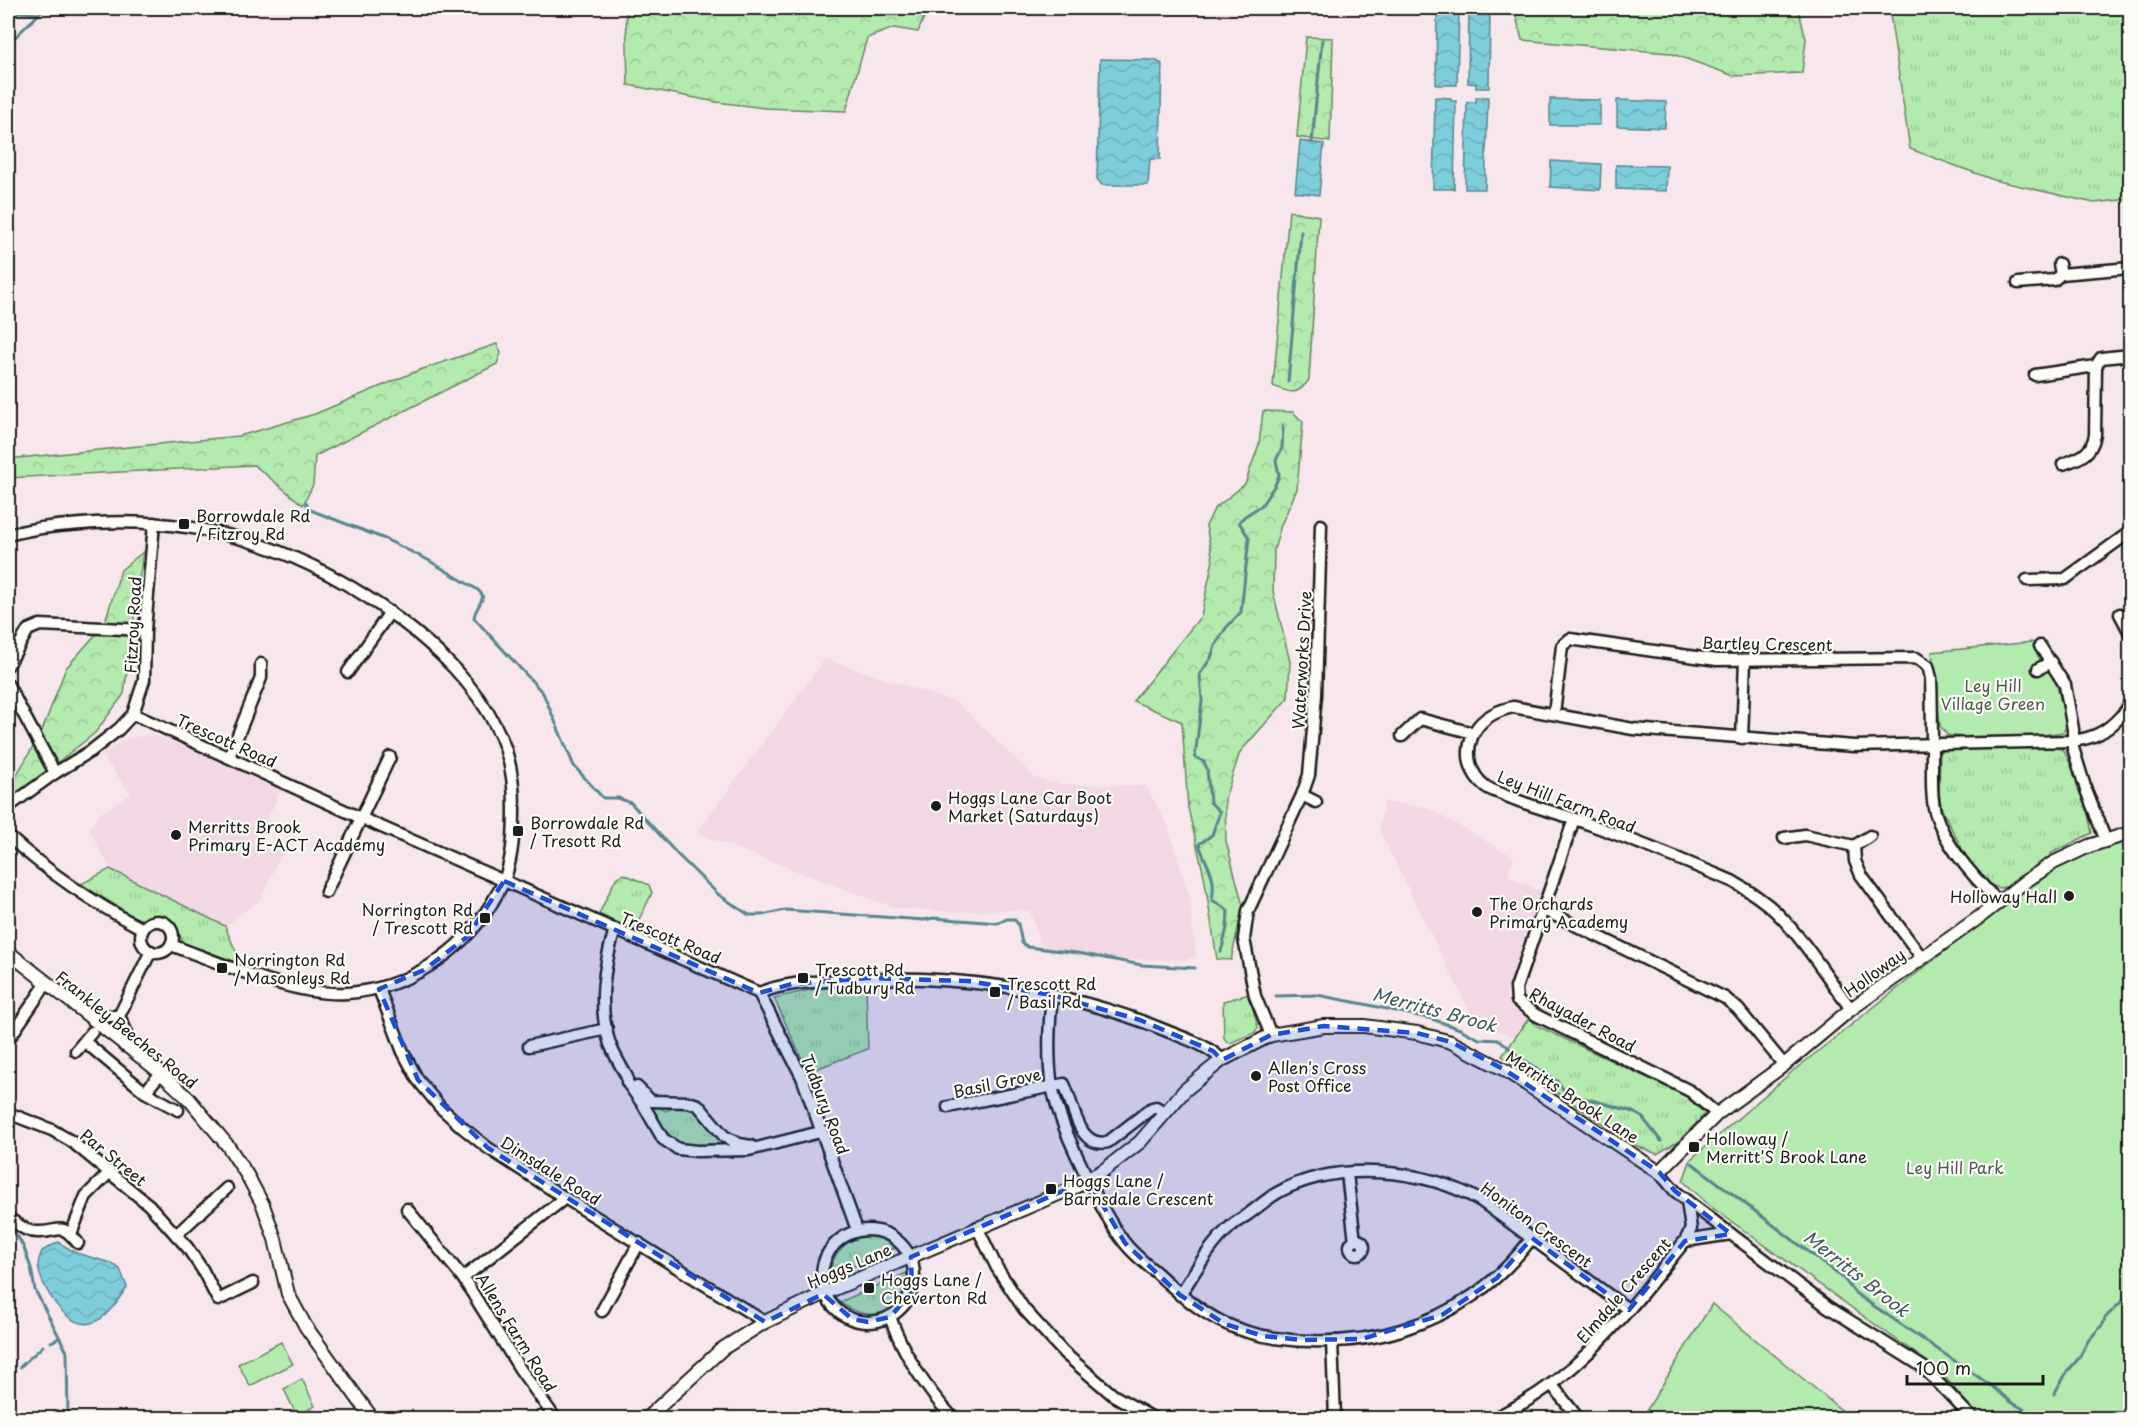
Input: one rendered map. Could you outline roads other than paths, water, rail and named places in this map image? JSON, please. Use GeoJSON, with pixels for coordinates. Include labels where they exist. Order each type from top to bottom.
{"type":"FeatureCollection","features":[{"type":"Feature","properties":{"kind":"street"},"geometry":{"type":"LineString","coordinates":[[2018,283],[2054,280],[2060,269],[2130,268]]}},
{"type":"Feature","properties":{"kind":"street"},"geometry":{"type":"LineString","coordinates":[[2063,464],[2079,458],[2092,446],[2096,366],[2101,358],[2130,355]]}},
{"type":"Feature","properties":{"kind":"street"},"geometry":{"type":"LineString","coordinates":[[2035,375],[2096,366]]}},
{"type":"Feature","properties":{"kind":"street"},"geometry":{"type":"LineString","coordinates":[[8,535],[50,526],[130,521],[195,527],[232,535],[292,556],[321,569],[359,591],[417,633],[438,653],[482,704],[497,728],[508,758],[514,790],[513,853],[504,881],[484,915],[467,937],[424,970],[379,989],[346,993],[319,992],[256,976],[171,945]]}},
{"type":"Feature","properties":{"kind":"street","name":"Fitzroy Road"},"geometry":{"type":"LineString","coordinates":[[8,807],[55,773],[91,751],[119,729],[133,714],[144,680],[154,523]]}},
{"type":"Feature","properties":{"kind":"street","name":"Waterworks Drive"},"geometry":{"type":"LineString","coordinates":[[1271,1035],[1255,996],[1244,939],[1248,911],[1309,775],[1316,694],[1320,525]]}},
{"type":"Feature","properties":{"kind":"street"},"geometry":{"type":"LineString","coordinates":[[2027,580],[2065,579],[2130,532]]}},
{"type":"Feature","properties":{"kind":"street"},"geometry":{"type":"LineString","coordinates":[[348,672],[390,612]]}},
{"type":"Feature","properties":{"kind":"street"},"geometry":{"type":"LineString","coordinates":[[2120,614],[2130,633]]}},
{"type":"Feature","properties":{"kind":"street"},"geometry":{"type":"LineString","coordinates":[[8,665],[28,630],[33,626],[146,630]]}},
{"type":"Feature","properties":{"kind":"street","name":"Bartley Crescent"},"geometry":{"type":"LineString","coordinates":[[1554,714],[1562,646],[1570,639],[1717,660],[1916,658],[1928,666],[1931,678],[1934,810],[1942,829],[1963,861],[1999,902]]}},
{"type":"Feature","properties":{"kind":"street"},"geometry":{"type":"LineString","coordinates":[[2040,646],[2065,685],[2073,748],[2106,841]]}},
{"type":"Feature","properties":{"kind":"street"},"geometry":{"type":"LineString","coordinates":[[1742,738],[1745,660]]}},
{"type":"Feature","properties":{"kind":"street"},"geometry":{"type":"LineString","coordinates":[[2038,669],[2051,662]]}},
{"type":"Feature","properties":{"kind":"street"},"geometry":{"type":"LineString","coordinates":[[229,757],[261,678],[261,664]]}},
{"type":"Feature","properties":{"kind":"street"},"geometry":{"type":"LineString","coordinates":[[8,685],[55,773]]}},
{"type":"Feature","properties":{"kind":"street"},"geometry":{"type":"LineString","coordinates":[[1402,736],[1420,719],[1473,733],[1482,721],[1496,711],[1513,707],[1633,729],[1854,746],[2073,741],[2102,734],[2130,706]]}},
{"type":"Feature","properties":{"kind":"street","name":"Trescott Road"},"geometry":{"type":"LineString","coordinates":[[133,714],[361,818],[759,993]]}},
{"type":"Feature","properties":{"kind":"street","name":"Ley Hill Farm Road"},"geometry":{"type":"LineString","coordinates":[[1473,733],[1468,746],[1468,761],[1475,774],[1486,786],[1517,801],[1574,819],[1723,877],[1755,895],[1777,913],[1796,935],[1851,1009]]}},
{"type":"Feature","properties":{"kind":"street"},"geometry":{"type":"LineString","coordinates":[[326,891],[390,757]]}},
{"type":"Feature","properties":{"kind":"street"},"geometry":{"type":"LineString","coordinates":[[1302,795],[1316,802]]}},
{"type":"Feature","properties":{"kind":"street"},"geometry":{"type":"LineString","coordinates":[[1574,819],[1544,909],[1725,998],[1738,1009],[1784,1065]]}},
{"type":"Feature","properties":{"kind":"street","name":"Holloway"},"geometry":{"type":"LineString","coordinates":[[1659,1172],[1717,1114],[1784,1065],[1851,1009],[2053,863],[2089,846],[2130,833]]}},
{"type":"Feature","properties":{"kind":"street"},"geometry":{"type":"LineString","coordinates":[[8,836],[53,872],[112,913],[143,929]]}},
{"type":"Feature","properties":{"kind":"street"},"geometry":{"type":"LineString","coordinates":[[1785,838],[1805,836],[1854,846],[1870,836]]}},
{"type":"Feature","properties":{"kind":"street"},"geometry":{"type":"LineString","coordinates":[[1854,846],[1855,861],[1861,876],[1922,958]]}},
{"type":"Feature","properties":{"kind":"street","name":"Rhayader Road"},"geometry":{"type":"LineString","coordinates":[[1544,909],[1516,988],[1517,1001],[1536,1015],[1690,1091],[1717,1114]]}},
{"type":"Feature","properties":{"kind":"street"},"geometry":{"type":"LineString","coordinates":[[152,922],[167,924],[173,935],[171,945],[164,951],[151,951],[142,942],[143,929],[152,922]]}},
{"type":"Feature","properties":{"kind":"street"},"geometry":{"type":"LineString","coordinates":[[615,929],[607,956],[603,987],[610,1044],[627,1077],[651,1101],[688,1102],[698,1105],[724,1136],[739,1144],[760,1148]]}},
{"type":"Feature","properties":{"kind":"street"},"geometry":{"type":"LineString","coordinates":[[119,1016],[151,951]]}},
{"type":"Feature","properties":{"kind":"street","name":"Frankley Beeches Road"},"geometry":{"type":"LineString","coordinates":[[8,952],[46,984],[90,1031],[124,1046],[161,1073],[189,1099],[211,1125],[248,1175],[262,1205],[272,1231],[291,1300],[306,1327],[372,1419]]}},
{"type":"Feature","properties":{"kind":"street"},"geometry":{"type":"LineString","coordinates":[[759,993],[792,984],[867,978],[968,981],[1052,995],[1140,1020],[1213,1051],[1222,1060]]}},
{"type":"Feature","properties":{"kind":"street"},"geometry":{"type":"LineString","coordinates":[[8,1040],[46,984]]}},
{"type":"Feature","properties":{"kind":"street","name":"Dimsdale Road"},"geometry":{"type":"LineString","coordinates":[[379,989],[388,1018],[403,1052],[418,1080],[440,1107],[488,1148],[765,1322]]}},
{"type":"Feature","properties":{"kind":"street","name":"Tudbury Road"},"geometry":{"type":"LineString","coordinates":[[759,993],[802,1077],[857,1230]]}},
{"type":"Feature","properties":{"kind":"street"},"geometry":{"type":"LineString","coordinates":[[1052,995],[1048,1036],[1052,1086],[1066,1135],[1088,1180],[1125,1243],[1180,1295],[1225,1324],[1263,1336],[1332,1341],[1388,1334],[1442,1315],[1479,1293],[1518,1257],[1532,1238]]}},
{"type":"Feature","properties":{"kind":"street"},"geometry":{"type":"LineString","coordinates":[[76,1051],[90,1031],[108,1016],[119,1016]]}},
{"type":"Feature","properties":{"kind":"street"},"geometry":{"type":"LineString","coordinates":[[119,1016],[126,1031],[124,1046]]}},
{"type":"Feature","properties":{"kind":"street","name":"Merritts Brook Lane"},"geometry":{"type":"LineString","coordinates":[[1088,1180],[1140,1142],[1185,1090],[1222,1060],[1271,1035],[1324,1026],[1364,1026],[1417,1033],[1451,1042],[1505,1070],[1659,1172],[1687,1201],[1828,1307],[1923,1367],[1972,1419]]}},
{"type":"Feature","properties":{"kind":"street"},"geometry":{"type":"LineString","coordinates":[[529,1046],[607,1029]]}},
{"type":"Feature","properties":{"kind":"street"},"geometry":{"type":"LineString","coordinates":[[90,1031],[145,1092],[178,1110]]}},
{"type":"Feature","properties":{"kind":"street"},"geometry":{"type":"LineString","coordinates":[[145,1092],[161,1073]]}},
{"type":"Feature","properties":{"kind":"street"},"geometry":{"type":"LineString","coordinates":[[627,1077],[627,1082],[663,1139],[678,1149],[749,1150],[820,1131]]}},
{"type":"Feature","properties":{"kind":"street"},"geometry":{"type":"LineString","coordinates":[[1052,1086],[1064,1084],[1082,1131],[1089,1140],[1101,1144],[1108,1142],[1152,1108],[1156,1107],[1165,1112]]}},
{"type":"Feature","properties":{"kind":"street","name":"Basil Grove"},"geometry":{"type":"LineString","coordinates":[[948,1107],[1052,1086]]}},
{"type":"Feature","properties":{"kind":"street","name":"Par Street"},"geometry":{"type":"LineString","coordinates":[[8,1113],[52,1130],[70,1141],[149,1205],[187,1247],[202,1269],[218,1300],[253,1283]]}},
{"type":"Feature","properties":{"kind":"street","name":"Honiton Crescent"},"geometry":{"type":"LineString","coordinates":[[1180,1295],[1205,1257],[1229,1228],[1277,1193],[1329,1175],[1390,1172],[1426,1179],[1465,1192],[1481,1201],[1629,1310]]}},
{"type":"Feature","properties":{"kind":"street"},"geometry":{"type":"LineString","coordinates":[[71,1234],[86,1197],[109,1173]]}},
{"type":"Feature","properties":{"kind":"street"},"geometry":{"type":"LineString","coordinates":[[1347,1174],[1355,1241]]}},
{"type":"Feature","properties":{"kind":"street","name":"Hoggs Lane"},"geometry":{"type":"LineString","coordinates":[[647,1419],[722,1349],[765,1322],[825,1293],[1088,1180]]}},
{"type":"Feature","properties":{"kind":"street"},"geometry":{"type":"LineString","coordinates":[[176,1235],[227,1188]]}},
{"type":"Feature","properties":{"kind":"street","name":"Allens Farm Road"},"geometry":{"type":"LineString","coordinates":[[555,1419],[520,1369],[463,1278],[566,1198]]}},
{"type":"Feature","properties":{"kind":"street","name":"Elmdale Crescent"},"geometry":{"type":"LineString","coordinates":[[1494,1419],[1552,1385],[1600,1344],[1686,1241],[1691,1229],[1687,1201]]}},
{"type":"Feature","properties":{"kind":"street"},"geometry":{"type":"LineString","coordinates":[[407,1209],[463,1278]]}},
{"type":"Feature","properties":{"kind":"street"},"geometry":{"type":"LineString","coordinates":[[8,1218],[25,1230],[38,1232],[61,1228],[71,1234],[78,1243]]}},
{"type":"Feature","properties":{"kind":"street"},"geometry":{"type":"LineString","coordinates":[[977,1227],[997,1268],[1024,1309],[1064,1353],[1113,1395],[1153,1419]]}},
{"type":"Feature","properties":{"kind":"street"},"geometry":{"type":"LineString","coordinates":[[870,1229],[884,1232],[898,1240],[911,1257],[914,1270],[912,1292],[901,1309],[890,1317],[868,1322],[852,1319],[837,1310],[825,1293],[822,1270],[828,1253],[838,1240],[857,1230],[870,1229]]}},
{"type":"Feature","properties":{"kind":"street","name":"Elmdale Crescent"},"geometry":{"type":"LineString","coordinates":[[1686,1241],[1731,1234]]}},
{"type":"Feature","properties":{"kind":"street"},"geometry":{"type":"LineString","coordinates":[[602,1311],[639,1243]]}},
{"type":"Feature","properties":{"kind":"street"},"geometry":{"type":"LineString","coordinates":[[890,1317],[920,1377],[953,1419]]}},
{"type":"Feature","properties":{"kind":"street"},"geometry":{"type":"LineString","coordinates":[[1332,1341],[1335,1419]]}},
{"type":"Feature","properties":{"kind":"street"},"geometry":{"type":"LineString","coordinates":[[1552,1385],[1578,1419]]}},
{"type":"Feature","properties":{"kind":"water"},"geometry":{"type":"Polygon","coordinates":[[[1437,8],[1459,8],[1457,85],[1436,85],[1437,8]]]}},
{"type":"Feature","properties":{"kind":"water"},"geometry":{"type":"Polygon","coordinates":[[[1469,8],[1490,8],[1489,88],[1476,88],[1476,84],[1468,83],[1469,8]]]}},
{"type":"Feature","properties":{"kind":"water"},"geometry":{"type":"Polygon","coordinates":[[[1100,59],[1155,60],[1162,64],[1160,159],[1150,159],[1148,185],[1102,185],[1097,179],[1100,59]]]}},
{"type":"Feature","properties":{"kind":"water"},"geometry":{"type":"Polygon","coordinates":[[[1435,97],[1451,98],[1451,101],[1456,101],[1454,189],[1433,189],[1435,97]]]}},
{"type":"Feature","properties":{"kind":"water"},"geometry":{"type":"Polygon","coordinates":[[[1476,97],[1488,97],[1485,189],[1465,189],[1467,102],[1476,102],[1476,97]]]}},
{"type":"Feature","properties":{"kind":"water"},"geometry":{"type":"Polygon","coordinates":[[[1550,99],[1600,100],[1600,125],[1550,125],[1550,99]]]}},
{"type":"Feature","properties":{"kind":"water"},"geometry":{"type":"Polygon","coordinates":[[[1617,100],[1666,102],[1665,128],[1617,126],[1617,100]]]}},
{"type":"Feature","properties":{"kind":"water"},"geometry":{"type":"Polygon","coordinates":[[[1300,141],[1324,144],[1319,195],[1295,192],[1300,141]]]}},
{"type":"Feature","properties":{"kind":"water"},"geometry":{"type":"Polygon","coordinates":[[[1551,161],[1601,164],[1600,190],[1550,187],[1551,161]]]}},
{"type":"Feature","properties":{"kind":"water"},"geometry":{"type":"Polygon","coordinates":[[[1616,165],[1667,166],[1666,191],[1616,189],[1616,165]]]}},
{"type":"Feature","properties":{"kind":"water"},"geometry":{"type":"Polygon","coordinates":[[[58,1242],[76,1253],[111,1263],[120,1269],[127,1287],[112,1308],[97,1321],[82,1323],[72,1319],[56,1304],[44,1284],[38,1265],[42,1251],[58,1242]]]}},
{"type":"Feature","properties":{"kind":"waterway"},"geometry":{"type":"LineString","coordinates":[[8,44],[45,8]]}},
{"type":"Feature","properties":{"kind":"waterway"},"geometry":{"type":"LineString","coordinates":[[8,11],[39,14]]}},
{"type":"Feature","properties":{"kind":"waterway"},"geometry":{"type":"LineString","coordinates":[[843,11],[887,13],[917,11]]}},
{"type":"Feature","properties":{"kind":"waterway"},"geometry":{"type":"LineString","coordinates":[[1312,142],[1322,40]]}},
{"type":"Feature","properties":{"kind":"waterway"},"geometry":{"type":"LineString","coordinates":[[1288,382],[1301,232]]}},
{"type":"Feature","properties":{"kind":"waterway"},"geometry":{"type":"LineString","coordinates":[[1221,952],[1227,928],[1228,910],[1212,900],[1212,877],[1199,844],[1212,835],[1220,812],[1210,802],[1207,769],[1204,762],[1195,757],[1202,701],[1200,674],[1226,628],[1241,612],[1249,538],[1239,522],[1261,506],[1275,485],[1279,475],[1276,460],[1282,448],[1283,426]]}},
{"type":"Feature","properties":{"kind":"waterway"},"geometry":{"type":"LineString","coordinates":[[306,502],[308,508],[313,511],[385,539],[428,560],[478,590],[483,596],[474,618],[543,693],[574,766],[603,798],[618,798],[631,803],[678,855],[719,895],[749,915],[785,910],[998,923],[1014,919],[1018,924],[1022,943],[1028,947],[1142,965],[1195,968]]}},
{"type":"Feature","properties":{"kind":"waterway","name":"Merritts Brook"},"geometry":{"type":"LineString","coordinates":[[1276,996],[1317,995],[1364,1004],[1432,1019],[1479,1039],[1500,1040],[1519,1057],[1557,1081],[1566,1093],[1631,1111],[1642,1117],[1661,1141]]}},
{"type":"Feature","properties":{"kind":"waterway","name":"Merritts Brook"},"geometry":{"type":"LineString","coordinates":[[1692,1163],[1844,1279],[1855,1293],[1993,1387],[2011,1402],[2040,1418]]}},
{"type":"Feature","properties":{"kind":"waterway"},"geometry":{"type":"LineString","coordinates":[[8,1230],[18,1237],[24,1248],[35,1290],[67,1352],[68,1418]]}},
{"type":"Feature","properties":{"kind":"waterway"},"geometry":{"type":"LineString","coordinates":[[2054,1394],[2088,1341],[2103,1324],[2105,1318],[2122,1301]]}},
{"type":"Feature","properties":{"kind":"waterway"},"geometry":{"type":"LineString","coordinates":[[51,1342],[59,1338]]}},
{"type":"Feature","properties":{"kind":"waterway"},"geometry":{"type":"LineString","coordinates":[[20,1367],[43,1346]]}},
{"type":"Feature","properties":{"kind":"place","name":"Borrowdale Rd / Fitzroy Rd"},"geometry":{"type":"Point","coordinates":[184,524]}},
{"type":"Feature","properties":{"kind":"place","name":"Hoggs Lane Car Boot Market (Saturdays)"},"geometry":{"type":"Point","coordinates":[936,806]}},
{"type":"Feature","properties":{"kind":"place","name":"Borrowdale Rd / Tresott Rd"},"geometry":{"type":"Point","coordinates":[518,831]}},
{"type":"Feature","properties":{"kind":"place","name":"Merritts Brook Primary E-ACT Academy"},"geometry":{"type":"Point","coordinates":[176,835]}},
{"type":"Feature","properties":{"kind":"place","name":"Holloway Hall"},"geometry":{"type":"Point","coordinates":[2069,896]}},
{"type":"Feature","properties":{"kind":"place","name":"The Orchards Primary Academy"},"geometry":{"type":"Point","coordinates":[1477,912]}},
{"type":"Feature","properties":{"kind":"place","name":"Norrington Rd / Trescott Rd"},"geometry":{"type":"Point","coordinates":[485,918]}},
{"type":"Feature","properties":{"kind":"place","name":"Norrington Rd / Masonleys Rd"},"geometry":{"type":"Point","coordinates":[222,968]}},
{"type":"Feature","properties":{"kind":"place","name":"Trescott Rd / Tudbury Rd"},"geometry":{"type":"Point","coordinates":[803,978]}},
{"type":"Feature","properties":{"kind":"place","name":"Trescott Rd / Basil Rd"},"geometry":{"type":"Point","coordinates":[995,992]}},
{"type":"Feature","properties":{"kind":"place","name":"Allen's Cross Post Office"},"geometry":{"type":"Point","coordinates":[1256,1076]}},
{"type":"Feature","properties":{"kind":"place","name":"Holloway / Merritt'S Brook Lane"},"geometry":{"type":"Point","coordinates":[1694,1147]}},
{"type":"Feature","properties":{"kind":"place","name":"Hoggs Lane / Barnsdale Crescent"},"geometry":{"type":"Point","coordinates":[1051,1189]}},
{"type":"Feature","properties":{"kind":"place","name":"Hoggs Lane / Cheverton Rd"},"geometry":{"type":"Point","coordinates":[869,1288]}},
{"type":"Feature","properties":{"kind":"park label","name":"Ley Hill Village Green"},"geometry":{"type":"Point","coordinates":[1993,694]}},
{"type":"Feature","properties":{"kind":"park label","name":"Ley Hill Park"},"geometry":{"type":"Point","coordinates":[1955,1167]}}]}
